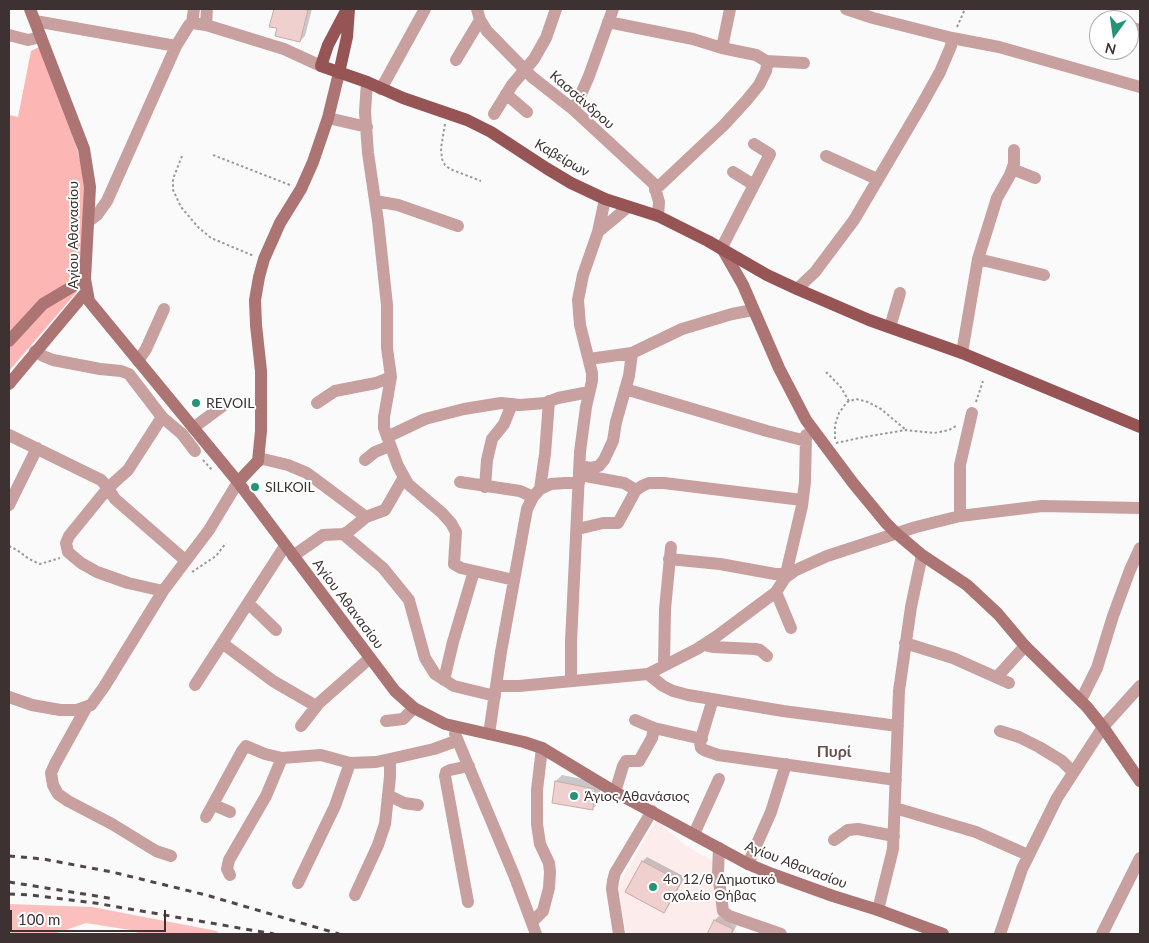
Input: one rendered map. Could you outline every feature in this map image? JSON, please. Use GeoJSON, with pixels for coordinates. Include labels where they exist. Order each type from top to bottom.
{"type":"FeatureCollection","features":[{"type":"Feature","properties":{"kind":"main road"},"geometry":{"type":"LineString","coordinates":[[321,66],[332,37],[348,9]]}},
{"type":"Feature","properties":{"kind":"main road"},"geometry":{"type":"LineString","coordinates":[[238,482],[258,461],[262,399],[255,300],[259,277],[264,259],[280,223],[301,189],[314,162],[328,118],[339,73],[347,36],[348,9]]}},
{"type":"Feature","properties":{"kind":"main road","name":"Αγίου Αθανασίου"},"geometry":{"type":"LineString","coordinates":[[33,15],[84,149],[90,187],[85,286],[89,301],[238,482],[395,691],[414,708],[453,727],[524,742],[542,748],[615,792],[748,864],[832,896],[878,910],[943,934]]}},
{"type":"Feature","properties":{"kind":"main road","name":"Καβείρων"},"geometry":{"type":"LineString","coordinates":[[321,66],[367,82],[403,98],[448,113],[491,132],[546,168],[605,199],[658,216],[797,290],[869,320],[962,353],[1140,427]]}},
{"type":"Feature","properties":{"kind":"main road"},"geometry":{"type":"LineString","coordinates":[[722,249],[743,285],[779,368],[806,420],[853,483],[896,534],[974,592],[998,614],[1025,646],[1080,700],[1103,727],[1140,781]]}},
{"type":"Feature","properties":{"kind":"main road"},"geometry":{"type":"LineString","coordinates":[[9,341],[42,304],[85,286]]}},
{"type":"Feature","properties":{"kind":"main road"},"geometry":{"type":"LineString","coordinates":[[9,384],[85,286]]}},
{"type":"Feature","properties":{"kind":"street"},"geometry":{"type":"LineString","coordinates":[[89,222],[98,215],[107,201],[176,46],[192,23],[194,9]]}},
{"type":"Feature","properties":{"kind":"street"},"geometry":{"type":"LineString","coordinates":[[206,25],[207,9]]}},
{"type":"Feature","properties":{"kind":"street"},"geometry":{"type":"LineString","coordinates":[[381,89],[425,9]]}},
{"type":"Feature","properties":{"kind":"street"},"geometry":{"type":"LineString","coordinates":[[494,114],[524,69],[534,59],[546,38],[556,9]]}},
{"type":"Feature","properties":{"kind":"street"},"geometry":{"type":"LineString","coordinates":[[574,110],[589,76],[613,9]]}},
{"type":"Feature","properties":{"kind":"street"},"geometry":{"type":"LineString","coordinates":[[722,48],[730,9]]}},
{"type":"Feature","properties":{"kind":"street"},"geometry":{"type":"LineString","coordinates":[[846,9],[873,18],[952,38],[999,47],[1140,87]]}},
{"type":"Feature","properties":{"kind":"street"},"geometry":{"type":"LineString","coordinates":[[456,60],[478,14]]}},
{"type":"Feature","properties":{"kind":"street","name":"Κασσάνδρου"},"geometry":{"type":"LineString","coordinates":[[478,14],[486,31],[524,69],[574,110],[654,184],[655,190]]}},
{"type":"Feature","properties":{"kind":"street"},"geometry":{"type":"LineString","coordinates":[[33,15],[176,46]]}},
{"type":"Feature","properties":{"kind":"street"},"geometry":{"type":"LineString","coordinates":[[608,22],[693,39],[756,56],[766,61],[804,63]]}},
{"type":"Feature","properties":{"kind":"street"},"geometry":{"type":"LineString","coordinates":[[192,23],[206,25],[284,49],[321,66]]}},
{"type":"Feature","properties":{"kind":"street"},"geometry":{"type":"LineString","coordinates":[[9,35],[28,40],[41,37]]}},
{"type":"Feature","properties":{"kind":"street"},"geometry":{"type":"LineString","coordinates":[[797,290],[815,272],[854,220],[940,72],[952,38]]}},
{"type":"Feature","properties":{"kind":"street"},"geometry":{"type":"LineString","coordinates":[[658,216],[659,202],[655,190],[724,125],[746,101],[759,85],[766,71],[766,61]]}},
{"type":"Feature","properties":{"kind":"street"},"geometry":{"type":"LineString","coordinates":[[367,82],[365,112],[368,153],[387,305],[387,348],[391,377],[384,418],[389,442],[404,477],[415,491],[442,513],[456,532],[454,564],[456,567],[514,580]]}},
{"type":"Feature","properties":{"kind":"street"},"geometry":{"type":"LineString","coordinates":[[506,94],[527,112]]}},
{"type":"Feature","properties":{"kind":"street"},"geometry":{"type":"LineString","coordinates":[[328,118],[367,127]]}},
{"type":"Feature","properties":{"kind":"street"},"geometry":{"type":"LineString","coordinates":[[722,249],[770,154],[754,144]]}},
{"type":"Feature","properties":{"kind":"street"},"geometry":{"type":"LineString","coordinates":[[962,353],[978,259],[997,198],[1012,169],[1014,150]]}},
{"type":"Feature","properties":{"kind":"street"},"geometry":{"type":"LineString","coordinates":[[826,156],[877,179]]}},
{"type":"Feature","properties":{"kind":"street"},"geometry":{"type":"LineString","coordinates":[[1012,169],[1035,178]]}},
{"type":"Feature","properties":{"kind":"street"},"geometry":{"type":"LineString","coordinates":[[733,172],[754,186]]}},
{"type":"Feature","properties":{"kind":"street"},"geometry":{"type":"LineString","coordinates":[[571,681],[571,642],[580,475],[586,406],[592,372],[580,325],[578,300],[583,275],[598,232],[605,199]]}},
{"type":"Feature","properties":{"kind":"street"},"geometry":{"type":"LineString","coordinates":[[375,201],[398,205],[458,226]]}},
{"type":"Feature","properties":{"kind":"street"},"geometry":{"type":"LineString","coordinates":[[598,232],[628,207]]}},
{"type":"Feature","properties":{"kind":"street"},"geometry":{"type":"LineString","coordinates":[[978,259],[1044,275]]}},
{"type":"Feature","properties":{"kind":"street"},"geometry":{"type":"LineString","coordinates":[[890,327],[900,293]]}},
{"type":"Feature","properties":{"kind":"street"},"geometry":{"type":"LineString","coordinates":[[138,361],[146,349],[164,309]]}},
{"type":"Feature","properties":{"kind":"street"},"geometry":{"type":"LineString","coordinates":[[589,359],[632,353],[682,329],[732,314],[753,310]]}},
{"type":"Feature","properties":{"kind":"street"},"geometry":{"type":"LineString","coordinates":[[36,351],[53,360],[100,369],[121,370],[129,374],[162,417],[182,434],[195,451]]}},
{"type":"Feature","properties":{"kind":"street"},"geometry":{"type":"LineString","coordinates":[[460,482],[537,493],[552,484],[565,483],[590,468],[599,466],[613,441],[632,353]]}},
{"type":"Feature","properties":{"kind":"street"},"geometry":{"type":"LineString","coordinates":[[317,403],[335,391],[376,383],[391,377]]}},
{"type":"Feature","properties":{"kind":"street"},"geometry":{"type":"LineString","coordinates":[[625,389],[806,441]]}},
{"type":"Feature","properties":{"kind":"street"},"geometry":{"type":"LineString","coordinates":[[365,460],[411,425],[450,413],[501,402],[534,404],[589,392]]}},
{"type":"Feature","properties":{"kind":"street"},"geometry":{"type":"LineString","coordinates":[[489,734],[527,509],[537,493],[545,454],[549,401]]}},
{"type":"Feature","properties":{"kind":"street"},"geometry":{"type":"LineString","coordinates":[[485,487],[487,460],[492,439],[504,424],[512,404]]}},
{"type":"Feature","properties":{"kind":"street"},"geometry":{"type":"LineString","coordinates":[[193,428],[224,405]]}},
{"type":"Feature","properties":{"kind":"street"},"geometry":{"type":"LineString","coordinates":[[960,516],[960,464],[972,413]]}},
{"type":"Feature","properties":{"kind":"street"},"geometry":{"type":"LineString","coordinates":[[162,417],[128,470],[108,488],[69,536],[66,543],[68,552],[81,563],[98,572],[128,583],[163,591]]}},
{"type":"Feature","properties":{"kind":"street"},"geometry":{"type":"LineString","coordinates":[[344,534],[383,568],[409,600],[425,658],[434,674],[454,686],[468,691],[495,691],[519,686],[648,674],[704,645],[776,592],[785,576],[802,500],[805,482],[806,420]]}},
{"type":"Feature","properties":{"kind":"street"},"geometry":{"type":"LineString","coordinates":[[9,435],[101,480],[115,499],[181,565]]}},
{"type":"Feature","properties":{"kind":"street"},"geometry":{"type":"LineString","coordinates":[[9,505],[37,448]]}},
{"type":"Feature","properties":{"kind":"street"},"geometry":{"type":"LineString","coordinates":[[258,461],[263,459],[288,465],[307,473],[366,517]]}},
{"type":"Feature","properties":{"kind":"street"},"geometry":{"type":"LineString","coordinates":[[580,475],[624,483],[636,490]]}},
{"type":"Feature","properties":{"kind":"street"},"geometry":{"type":"LineString","coordinates":[[195,685],[248,603],[289,551],[324,535],[350,532],[366,517],[385,510],[404,477]]}},
{"type":"Feature","properties":{"kind":"street"},"geometry":{"type":"LineString","coordinates":[[172,856],[156,851],[58,794],[53,785],[51,773],[86,708],[104,687],[163,591],[209,530],[238,482]]}},
{"type":"Feature","properties":{"kind":"street"},"geometry":{"type":"LineString","coordinates":[[578,529],[603,523],[618,523],[636,490],[649,483],[664,483],[802,500]]}},
{"type":"Feature","properties":{"kind":"street"},"geometry":{"type":"LineString","coordinates":[[664,666],[665,609],[670,553],[785,576],[827,556],[960,516],[1042,506],[1140,508]]}},
{"type":"Feature","properties":{"kind":"street"},"geometry":{"type":"LineString","coordinates":[[1080,700],[1097,668],[1112,616],[1140,548]]}},
{"type":"Feature","properties":{"kind":"street"},"geometry":{"type":"LineString","coordinates":[[878,910],[890,865],[894,836],[899,691],[905,644],[922,555]]}},
{"type":"Feature","properties":{"kind":"street"},"geometry":{"type":"LineString","coordinates":[[444,680],[474,571]]}},
{"type":"Feature","properties":{"kind":"street"},"geometry":{"type":"LineString","coordinates":[[776,592],[791,628]]}},
{"type":"Feature","properties":{"kind":"street"},"geometry":{"type":"LineString","coordinates":[[248,603],[276,630]]}},
{"type":"Feature","properties":{"kind":"street"},"geometry":{"type":"LineString","coordinates":[[222,643],[273,681],[316,706]]}},
{"type":"Feature","properties":{"kind":"street"},"geometry":{"type":"LineString","coordinates":[[905,644],[953,658],[1009,683]]}},
{"type":"Feature","properties":{"kind":"street"},"geometry":{"type":"LineString","coordinates":[[704,645],[713,648],[755,649],[760,650],[767,656]]}},
{"type":"Feature","properties":{"kind":"street"},"geometry":{"type":"LineString","coordinates":[[997,677],[1025,646]]}},
{"type":"Feature","properties":{"kind":"street"},"geometry":{"type":"LineString","coordinates":[[301,726],[316,706],[370,658]]}},
{"type":"Feature","properties":{"kind":"street"},"geometry":{"type":"LineString","coordinates":[[648,674],[657,683],[674,691],[783,711],[898,726]]}},
{"type":"Feature","properties":{"kind":"street"},"geometry":{"type":"LineString","coordinates":[[1000,934],[1028,855],[1044,822],[1073,772],[1103,727],[1140,686]]}},
{"type":"Feature","properties":{"kind":"street"},"geometry":{"type":"LineString","coordinates":[[9,697],[32,705],[60,710],[86,708]]}},
{"type":"Feature","properties":{"kind":"street"},"geometry":{"type":"LineString","coordinates":[[713,699],[700,742],[701,748],[711,753],[896,780]]}},
{"type":"Feature","properties":{"kind":"street"},"geometry":{"type":"LineString","coordinates":[[386,722],[403,718],[414,708]]}},
{"type":"Feature","properties":{"kind":"street"},"geometry":{"type":"LineString","coordinates":[[635,720],[654,728],[702,739]]}},
{"type":"Feature","properties":{"kind":"street"},"geometry":{"type":"LineString","coordinates":[[453,727],[456,740],[469,766],[534,928]]}},
{"type":"Feature","properties":{"kind":"street"},"geometry":{"type":"LineString","coordinates":[[615,792],[626,761],[639,760],[652,738],[654,728]]}},
{"type":"Feature","properties":{"kind":"street"},"geometry":{"type":"LineString","coordinates":[[1000,731],[1039,747],[1062,761],[1073,772]]}},
{"type":"Feature","properties":{"kind":"street"},"geometry":{"type":"LineString","coordinates":[[206,817],[246,746],[265,754],[282,758],[320,755],[350,763],[376,762],[390,759],[434,749],[456,740]]}},
{"type":"Feature","properties":{"kind":"street"},"geometry":{"type":"LineString","coordinates":[[534,928],[543,910],[549,888],[550,872],[550,863],[540,844],[537,824],[542,748]]}},
{"type":"Feature","properties":{"kind":"street"},"geometry":{"type":"LineString","coordinates":[[230,875],[228,868],[230,860],[266,796],[282,758]]}},
{"type":"Feature","properties":{"kind":"street"},"geometry":{"type":"LineString","coordinates":[[355,895],[378,845],[385,824],[390,759]]}},
{"type":"Feature","properties":{"kind":"street"},"geometry":{"type":"LineString","coordinates":[[298,883],[335,806],[350,763]]}},
{"type":"Feature","properties":{"kind":"street"},"geometry":{"type":"LineString","coordinates":[[748,864],[771,812],[786,764]]}},
{"type":"Feature","properties":{"kind":"street"},"geometry":{"type":"LineString","coordinates":[[468,902],[446,772],[469,766]]}},
{"type":"Feature","properties":{"kind":"street"},"geometry":{"type":"LineString","coordinates":[[694,834],[718,779]]}},
{"type":"Feature","properties":{"kind":"street"},"geometry":{"type":"LineString","coordinates":[[388,795],[404,803],[418,805]]}},
{"type":"Feature","properties":{"kind":"street"},"geometry":{"type":"LineString","coordinates":[[214,805],[230,812]]}},
{"type":"Feature","properties":{"kind":"street"},"geometry":{"type":"LineString","coordinates":[[895,808],[976,832],[1028,855]]}},
{"type":"Feature","properties":{"kind":"street"},"geometry":{"type":"LineString","coordinates":[[619,934],[612,889],[613,881],[615,874],[652,811]]}},
{"type":"Feature","properties":{"kind":"street"},"geometry":{"type":"LineString","coordinates":[[834,840],[848,830],[858,829],[894,836]]}},
{"type":"Feature","properties":{"kind":"street"},"geometry":{"type":"LineString","coordinates":[[719,848],[718,873],[723,911],[728,916],[782,934]]}},
{"type":"Feature","properties":{"kind":"street"},"geometry":{"type":"LineString","coordinates":[[1102,934],[1140,858]]}},
{"type":"Feature","properties":{"kind":"path"},"geometry":{"type":"LineString","coordinates":[[952,38],[965,9]]}},
{"type":"Feature","properties":{"kind":"path"},"geometry":{"type":"LineString","coordinates":[[448,113],[442,134],[441,148],[445,166],[482,181]]}},
{"type":"Feature","properties":{"kind":"path"},"geometry":{"type":"LineString","coordinates":[[213,155],[301,189]]}},
{"type":"Feature","properties":{"kind":"path"},"geometry":{"type":"LineString","coordinates":[[182,156],[173,178],[173,190],[181,207],[198,228],[211,238],[242,252],[264,259]]}},
{"type":"Feature","properties":{"kind":"path"},"geometry":{"type":"LineString","coordinates":[[826,372],[840,386],[849,401]]}},
{"type":"Feature","properties":{"kind":"path"},"geometry":{"type":"LineString","coordinates":[[906,430],[881,409],[868,402],[856,399],[847,402],[839,413],[835,424],[834,444],[864,436],[906,430],[934,433],[949,430],[972,413],[983,381]]}},
{"type":"Feature","properties":{"kind":"path"},"geometry":{"type":"LineString","coordinates":[[181,565],[184,573],[194,572],[216,556],[226,543]]}},
{"type":"Feature","properties":{"kind":"path"},"geometry":{"type":"LineString","coordinates":[[9,546],[40,564],[60,558],[68,552]]}},
{"type":"Feature","properties":{"kind":"shaded area"},"geometry":{"type":"Polygon","coordinates":[[[41,46],[69,120],[83,171],[86,192],[80,288],[9,371],[9,115],[18,117],[31,51],[41,46]]]}},
{"type":"Feature","properties":{"kind":"shaded area"},"geometry":{"type":"Polygon","coordinates":[[[656,820],[686,846],[720,865],[723,913],[738,934],[626,934],[619,891],[620,883],[656,820]]]}},
{"type":"Feature","properties":{"kind":"shaded area"},"geometry":{"type":"Polygon","coordinates":[[[9,904],[92,907],[217,931],[218,934],[141,934],[130,930],[86,923],[57,933],[9,934],[9,904]]]}},
{"type":"Feature","properties":{"kind":"building"},"geometry":{"type":"Polygon","coordinates":[[[274,9],[308,10],[300,42],[275,36],[277,28],[269,27],[274,9]]]}},
{"type":"Feature","properties":{"kind":"building","name":"Άγιος Αθανάσιος"},"geometry":{"type":"Polygon","coordinates":[[[555,781],[595,789],[593,810],[552,803],[555,781]]]}},
{"type":"Feature","properties":{"kind":"building","name":"4ο 12/θ Δημοτικό σχολείο Θήβας"},"geometry":{"type":"Polygon","coordinates":[[[642,861],[681,882],[664,913],[625,892],[642,861]]]}},
{"type":"Feature","properties":{"kind":"building"},"geometry":{"type":"Polygon","coordinates":[[[714,920],[733,929],[731,934],[707,934],[714,920]]]}},
{"type":"Feature","properties":{"kind":"railway"},"geometry":{"type":"LineString","coordinates":[[9,856],[43,859],[112,872],[206,895],[339,934]]}},
{"type":"Feature","properties":{"kind":"railway"},"geometry":{"type":"LineString","coordinates":[[9,882],[115,899]]}},
{"type":"Feature","properties":{"kind":"railway"},"geometry":{"type":"LineString","coordinates":[[9,894],[95,903],[274,934]]}},
{"type":"Feature","properties":{"kind":"place","name":"REVOIL"},"geometry":{"type":"Point","coordinates":[196,403]}},
{"type":"Feature","properties":{"kind":"place","name":"SILKOIL"},"geometry":{"type":"Point","coordinates":[255,487]}},
{"type":"Feature","properties":{"kind":"place","name":"Άγιος Αθανάσιος"},"geometry":{"type":"Point","coordinates":[574,796]}},
{"type":"Feature","properties":{"kind":"place","name":"4ο 12/θ Δημοτικό σχολείο Θήβας"},"geometry":{"type":"Point","coordinates":[653,887]}},
{"type":"Feature","properties":{"kind":"district","name":"Πυρί"},"geometry":{"type":"Point","coordinates":[834,752]}}]}
